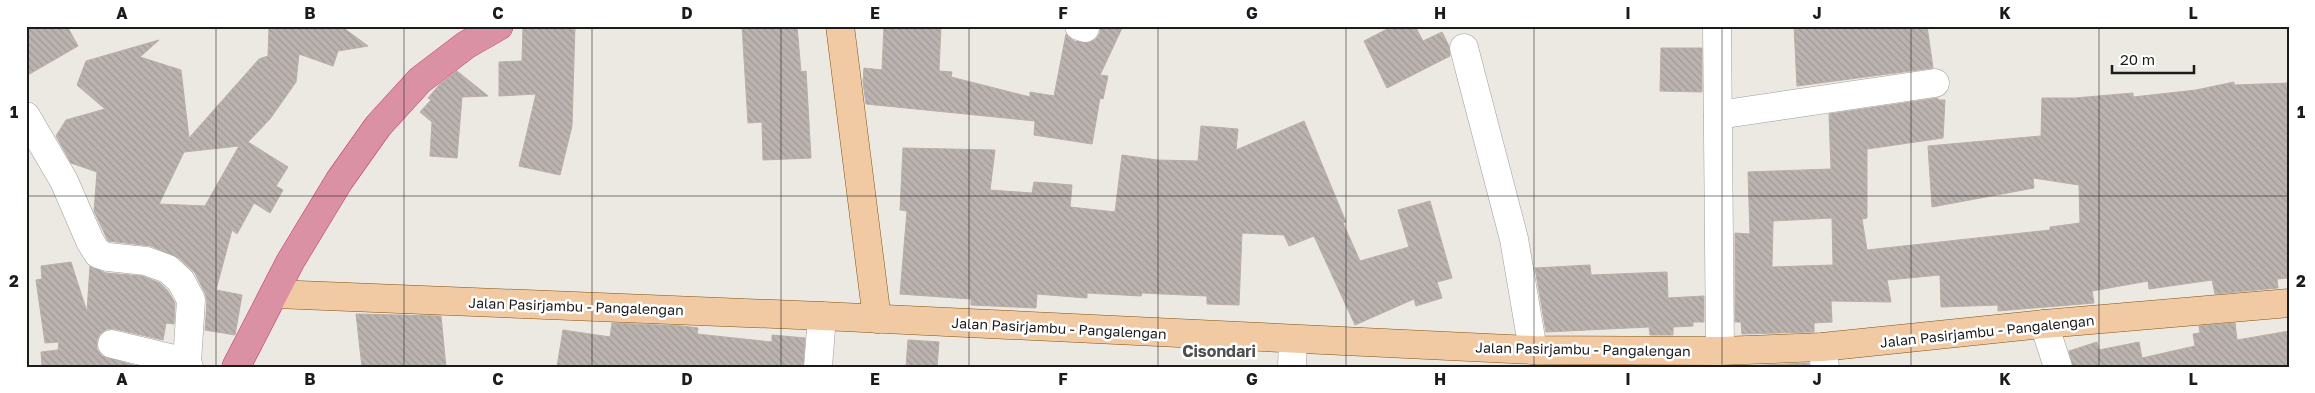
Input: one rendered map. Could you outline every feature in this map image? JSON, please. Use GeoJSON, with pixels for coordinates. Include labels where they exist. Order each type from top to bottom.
{"type":"FeatureCollection","features":[{"type":"Feature","properties":{"kind":"highway"},"geometry":{"type":"LineString","coordinates":[[236,367],[290,262],[339,181],[378,126],[420,80],[466,45],[499,26]]}},
{"type":"Feature","properties":{"kind":"main road"},"geometry":{"type":"LineString","coordinates":[[840,26],[876,319]]}},
{"type":"Feature","properties":{"kind":"main road","name":"Jalan Pasirjambu - Pangalengan"},"geometry":{"type":"LineString","coordinates":[[275,294],[822,316],[1533,350],[1720,351],[1824,357],[2044,324],[2289,303]]}},
{"type":"Feature","properties":{"kind":"street"},"geometry":{"type":"LineString","coordinates":[[1717,26],[1720,351]]}},
{"type":"Feature","properties":{"kind":"street"},"geometry":{"type":"LineString","coordinates":[[1464,48],[1514,239],[1533,350]]}},
{"type":"Feature","properties":{"kind":"street"},"geometry":{"type":"LineString","coordinates":[[1718,115],[1935,83]]}},
{"type":"Feature","properties":{"kind":"street"},"geometry":{"type":"LineString","coordinates":[[26,116],[64,181],[90,242],[98,254],[108,257],[146,261],[168,269],[181,281],[190,300],[188,364],[112,344]]}},
{"type":"Feature","properties":{"kind":"street"},"geometry":{"type":"LineString","coordinates":[[818,367],[822,316]]}},
{"type":"Feature","properties":{"kind":"street"},"geometry":{"type":"LineString","coordinates":[[2044,324],[2058,367]]}},
{"type":"Feature","properties":{"kind":"street"},"geometry":{"type":"LineString","coordinates":[[1292,367],[1293,339]]}},
{"type":"Feature","properties":{"kind":"building"},"geometry":{"type":"Polygon","coordinates":[[[26,26],[67,26],[78,46],[26,76],[26,26]]]}},
{"type":"Feature","properties":{"kind":"building"},"geometry":{"type":"Polygon","coordinates":[[[269,26],[346,26],[345,29],[368,46],[338,51],[333,66],[299,54],[296,82],[270,119],[248,142],[288,167],[276,186],[283,190],[270,213],[254,203],[237,234],[232,230],[216,290],[242,295],[235,335],[205,330],[207,301],[195,273],[179,258],[151,246],[108,241],[94,211],[97,172],[71,163],[56,136],[66,120],[105,109],[77,85],[86,61],[159,40],[140,57],[181,70],[189,138],[259,59],[268,56],[269,26]],[[239,146],[184,152],[159,204],[205,206],[239,146]]]}},
{"type":"Feature","properties":{"kind":"building"},"geometry":{"type":"Polygon","coordinates":[[[523,26],[575,26],[572,126],[560,175],[519,166],[536,94],[499,96],[499,62],[522,61],[523,26]]]}},
{"type":"Feature","properties":{"kind":"building"},"geometry":{"type":"Polygon","coordinates":[[[742,26],[797,26],[801,72],[806,71],[811,158],[763,160],[762,122],[748,123],[742,26]]]}},
{"type":"Feature","properties":{"kind":"building"},"geometry":{"type":"Polygon","coordinates":[[[884,26],[941,26],[939,71],[952,72],[951,77],[1030,97],[1030,92],[1054,96],[1066,34],[1074,41],[1088,43],[1096,39],[1100,33],[1100,26],[1123,26],[1100,75],[1108,76],[1103,99],[1100,98],[1092,144],[1034,135],[1035,121],[866,104],[863,82],[864,68],[882,70],[884,26]]]}},
{"type":"Feature","properties":{"kind":"building"},"geometry":{"type":"Polygon","coordinates":[[[1393,26],[1415,26],[1423,41],[1442,32],[1449,46],[1450,56],[1387,88],[1364,41],[1393,26]]]}},
{"type":"Feature","properties":{"kind":"building"},"geometry":{"type":"Polygon","coordinates":[[[1794,26],[1927,26],[1933,68],[1797,86],[1794,26]]]}},
{"type":"Feature","properties":{"kind":"building"},"geometry":{"type":"Polygon","coordinates":[[[1661,48],[1702,48],[1702,92],[1660,91],[1661,48]]]}},
{"type":"Feature","properties":{"kind":"building"},"geometry":{"type":"Polygon","coordinates":[[[457,71],[488,96],[462,97],[457,158],[430,156],[432,122],[420,112],[431,100],[428,98],[440,84],[457,71]]]}},
{"type":"Feature","properties":{"kind":"building"},"geometry":{"type":"Polygon","coordinates":[[[2234,82],[2234,85],[2289,83],[2289,278],[2277,279],[2278,288],[2215,294],[2212,280],[2149,289],[2148,281],[2092,291],[2094,303],[1998,311],[1998,305],[1941,307],[1940,275],[1887,280],[1891,302],[1831,301],[1832,322],[1814,323],[1814,332],[1742,334],[1741,322],[1735,322],[1735,233],[1750,234],[1748,172],[1831,169],[1829,114],[1938,98],[1938,100],[1945,100],[1943,138],[1867,149],[1867,218],[1862,219],[1867,250],[2050,230],[2050,227],[2080,223],[2079,185],[2033,178],[2034,188],[1932,207],[1928,146],[2041,136],[2042,98],[2075,98],[2133,93],[2133,97],[2196,90],[2234,82]],[[1832,218],[1773,221],[1772,267],[1833,265],[1832,218]]]}},
{"type":"Feature","properties":{"kind":"building"},"geometry":{"type":"Polygon","coordinates":[[[1304,121],[1346,222],[1343,223],[1360,261],[1409,247],[1398,210],[1430,201],[1452,278],[1437,282],[1442,298],[1416,306],[1414,299],[1355,325],[1314,236],[1289,246],[1284,235],[1242,233],[1239,305],[1207,304],[1207,296],[1142,293],[1141,296],[1087,293],[1087,298],[1037,294],[1036,308],[971,305],[971,299],[900,294],[907,211],[900,210],[903,148],[995,150],[990,190],[1032,193],[1034,182],[1072,185],[1070,207],[1115,212],[1122,155],[1157,160],[1198,161],[1201,126],[1238,129],[1236,150],[1304,121]]]}},
{"type":"Feature","properties":{"kind":"building"},"geometry":{"type":"Polygon","coordinates":[[[71,262],[87,312],[90,266],[106,273],[142,276],[160,283],[168,291],[175,303],[174,324],[166,323],[163,340],[115,329],[107,329],[100,334],[97,340],[97,349],[102,356],[140,367],[42,367],[41,352],[58,350],[59,342],[45,343],[36,280],[42,279],[41,266],[71,262]]]}},
{"type":"Feature","properties":{"kind":"building"},"geometry":{"type":"Polygon","coordinates":[[[1590,265],[1591,275],[1667,272],[1668,298],[1704,296],[1704,322],[1693,322],[1693,326],[1673,327],[1673,335],[1650,335],[1649,327],[1546,332],[1535,268],[1590,265]]]}},
{"type":"Feature","properties":{"kind":"building"},"geometry":{"type":"Polygon","coordinates":[[[356,314],[441,316],[446,367],[362,367],[356,314]]]}},
{"type":"Feature","properties":{"kind":"building"},"geometry":{"type":"Polygon","coordinates":[[[612,323],[683,326],[698,328],[697,334],[772,342],[772,335],[805,338],[803,367],[557,367],[563,330],[610,337],[612,323]]]}},
{"type":"Feature","properties":{"kind":"building"},"geometry":{"type":"Polygon","coordinates":[[[2235,323],[2237,340],[2289,331],[2289,367],[2073,367],[2069,351],[2097,342],[2099,350],[2139,342],[2142,358],[2195,346],[2193,334],[2200,333],[2199,326],[2235,323]]]}},
{"type":"Feature","properties":{"kind":"building"},"geometry":{"type":"Polygon","coordinates":[[[908,340],[939,342],[937,367],[906,367],[908,340]]]}},
{"type":"Feature","properties":{"kind":"building"},"geometry":{"type":"Polygon","coordinates":[[[1809,363],[1809,367],[1745,366],[1809,363]]]}},
{"type":"Feature","properties":{"kind":"district","name":"Cisondari"},"geometry":{"type":"Point","coordinates":[1219,351]}}]}
